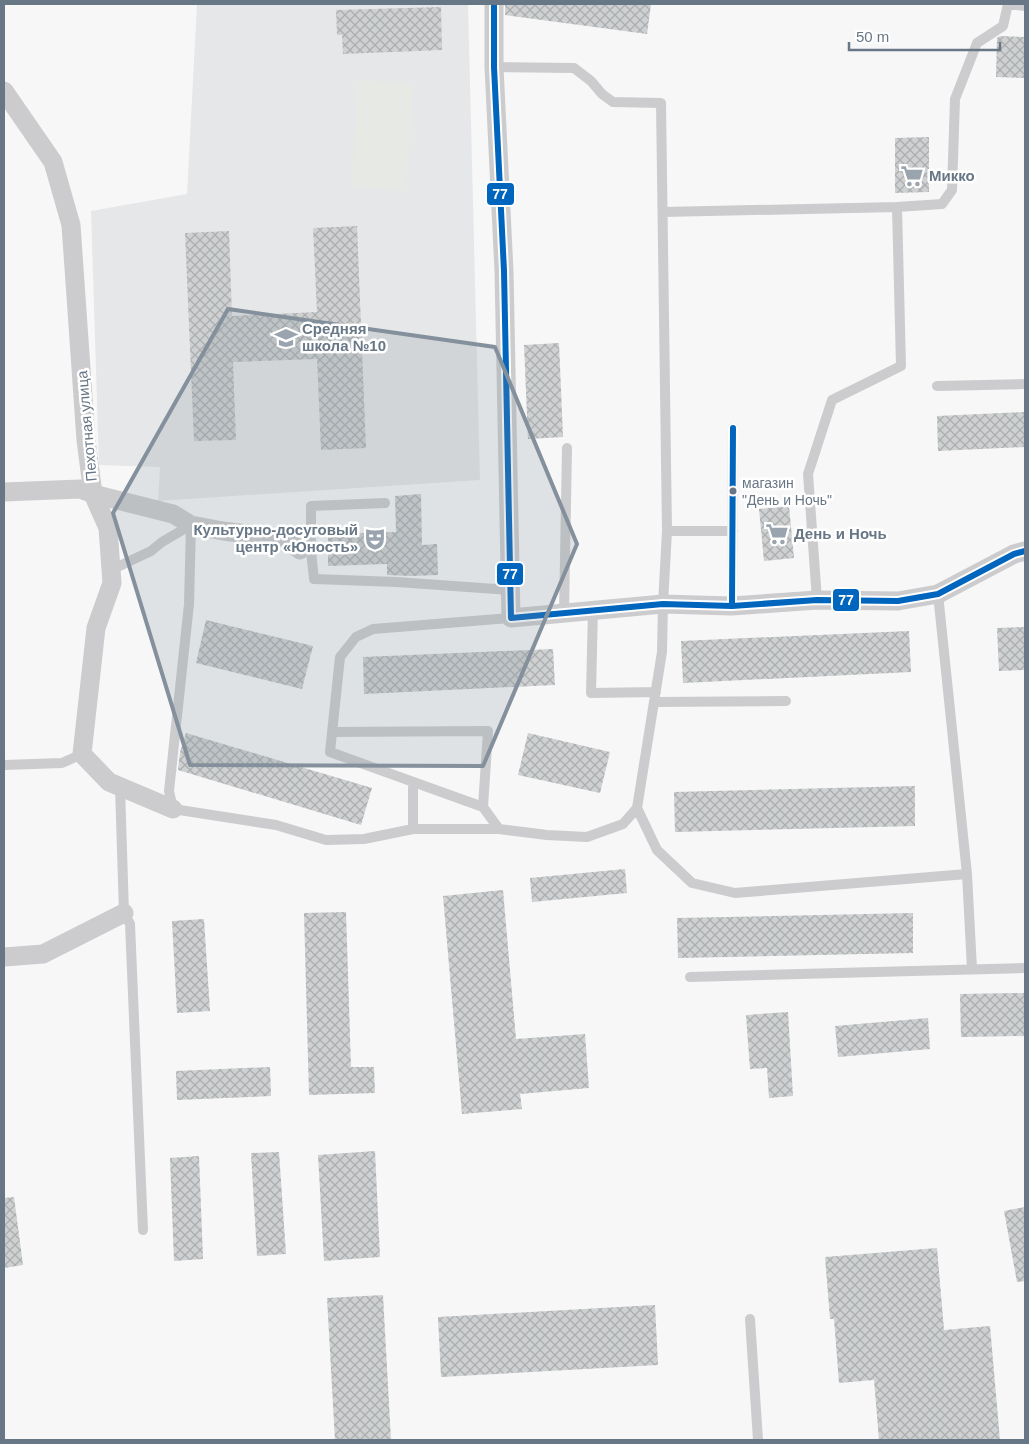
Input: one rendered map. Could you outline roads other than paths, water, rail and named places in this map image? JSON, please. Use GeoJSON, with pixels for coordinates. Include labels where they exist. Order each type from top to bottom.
{"type":"FeatureCollection","features":[{"type":"Feature","properties":{"kind":"street"},"geometry":{"type":"LineString","coordinates":[[494,4],[494,67],[504,271],[511,618],[662,604],[732,606],[817,600],[898,601],[938,594],[1014,554],[1025,551]]}},
{"type":"Feature","properties":{"kind":"street","name":"Пехотная улица"},"geometry":{"type":"LineString","coordinates":[[4,91],[53,162],[71,225],[86,440],[93,494],[108,528],[112,583],[96,628],[82,754]]}},
{"type":"Feature","properties":{"kind":"street"},"geometry":{"type":"LineString","coordinates":[[4,492],[80,489],[173,514],[191,525],[223,531],[286,538],[305,550]]}},
{"type":"Feature","properties":{"kind":"street"},"geometry":{"type":"LineString","coordinates":[[82,754],[109,782],[172,809]]}},
{"type":"Feature","properties":{"kind":"street"},"geometry":{"type":"LineString","coordinates":[[4,957],[43,954],[124,913]]}},
{"type":"Feature","properties":{"kind":"lane"},"geometry":{"type":"LineString","coordinates":[[663,212],[898,207],[942,204],[952,190],[955,99],[977,43],[1003,26],[1008,4],[1025,6]]}},
{"type":"Feature","properties":{"kind":"lane"},"geometry":{"type":"LineString","coordinates":[[191,525],[189,604],[169,791],[172,809],[276,825],[326,840],[364,838],[413,829],[500,829],[587,838],[623,824],[637,808],[662,652],[662,604],[666,531],[661,103],[613,102],[574,68],[494,67]]}},
{"type":"Feature","properties":{"kind":"lane"},"geometry":{"type":"LineString","coordinates":[[817,600],[808,474],[832,400],[901,366],[898,207]]}},
{"type":"Feature","properties":{"kind":"lane"},"geometry":{"type":"LineString","coordinates":[[936,386],[1025,384]]}},
{"type":"Feature","properties":{"kind":"lane"},"geometry":{"type":"LineString","coordinates":[[732,606],[733,428]]}},
{"type":"Feature","properties":{"kind":"lane"},"geometry":{"type":"LineString","coordinates":[[564,613],[567,448]]}},
{"type":"Feature","properties":{"kind":"lane"},"geometry":{"type":"LineString","coordinates":[[385,503],[311,506],[305,550],[314,578],[510,590]]}},
{"type":"Feature","properties":{"kind":"lane"},"geometry":{"type":"LineString","coordinates":[[111,570],[151,550],[191,525]]}},
{"type":"Feature","properties":{"kind":"lane"},"geometry":{"type":"LineString","coordinates":[[666,531],[733,531]]}},
{"type":"Feature","properties":{"kind":"lane"},"geometry":{"type":"LineString","coordinates":[[938,594],[967,874],[972,969]]}},
{"type":"Feature","properties":{"kind":"lane"},"geometry":{"type":"LineString","coordinates":[[593,610],[591,693],[786,701]]}},
{"type":"Feature","properties":{"kind":"lane"},"geometry":{"type":"LineString","coordinates":[[500,829],[483,807],[330,752],[340,657],[356,636],[373,629],[511,618]]}},
{"type":"Feature","properties":{"kind":"lane"},"geometry":{"type":"LineString","coordinates":[[332,732],[488,731],[483,807]]}},
{"type":"Feature","properties":{"kind":"lane"},"geometry":{"type":"LineString","coordinates":[[4,765],[62,763],[82,754]]}},
{"type":"Feature","properties":{"kind":"lane"},"geometry":{"type":"LineString","coordinates":[[413,782],[413,829]]}},
{"type":"Feature","properties":{"kind":"lane"},"geometry":{"type":"LineString","coordinates":[[120,787],[124,913],[130,924],[143,1230]]}},
{"type":"Feature","properties":{"kind":"lane"},"geometry":{"type":"LineString","coordinates":[[637,808],[656,850],[692,883],[735,892],[967,874]]}},
{"type":"Feature","properties":{"kind":"lane"},"geometry":{"type":"LineString","coordinates":[[690,977],[1025,968]]}},
{"type":"Feature","properties":{"kind":"lane"},"geometry":{"type":"LineString","coordinates":[[750,1319],[758,1440]]}},
{"type":"Feature","properties":{"kind":"place","name":"Микко"},"geometry":{"type":"Point","coordinates":[912,176]}},
{"type":"Feature","properties":{"kind":"place","name":"Средняя школа №10"},"geometry":{"type":"Point","coordinates":[286,338]}},
{"type":"Feature","properties":{"kind":"place","name":"магазин \"День и Ночь\""},"geometry":{"type":"Point","coordinates":[733,491]}},
{"type":"Feature","properties":{"kind":"place","name":"День и Ночь"},"geometry":{"type":"Point","coordinates":[777,534]}},
{"type":"Feature","properties":{"kind":"place","name":"Культурно-досуговый центр «Юность»"},"geometry":{"type":"Point","coordinates":[375,539]}}]}
